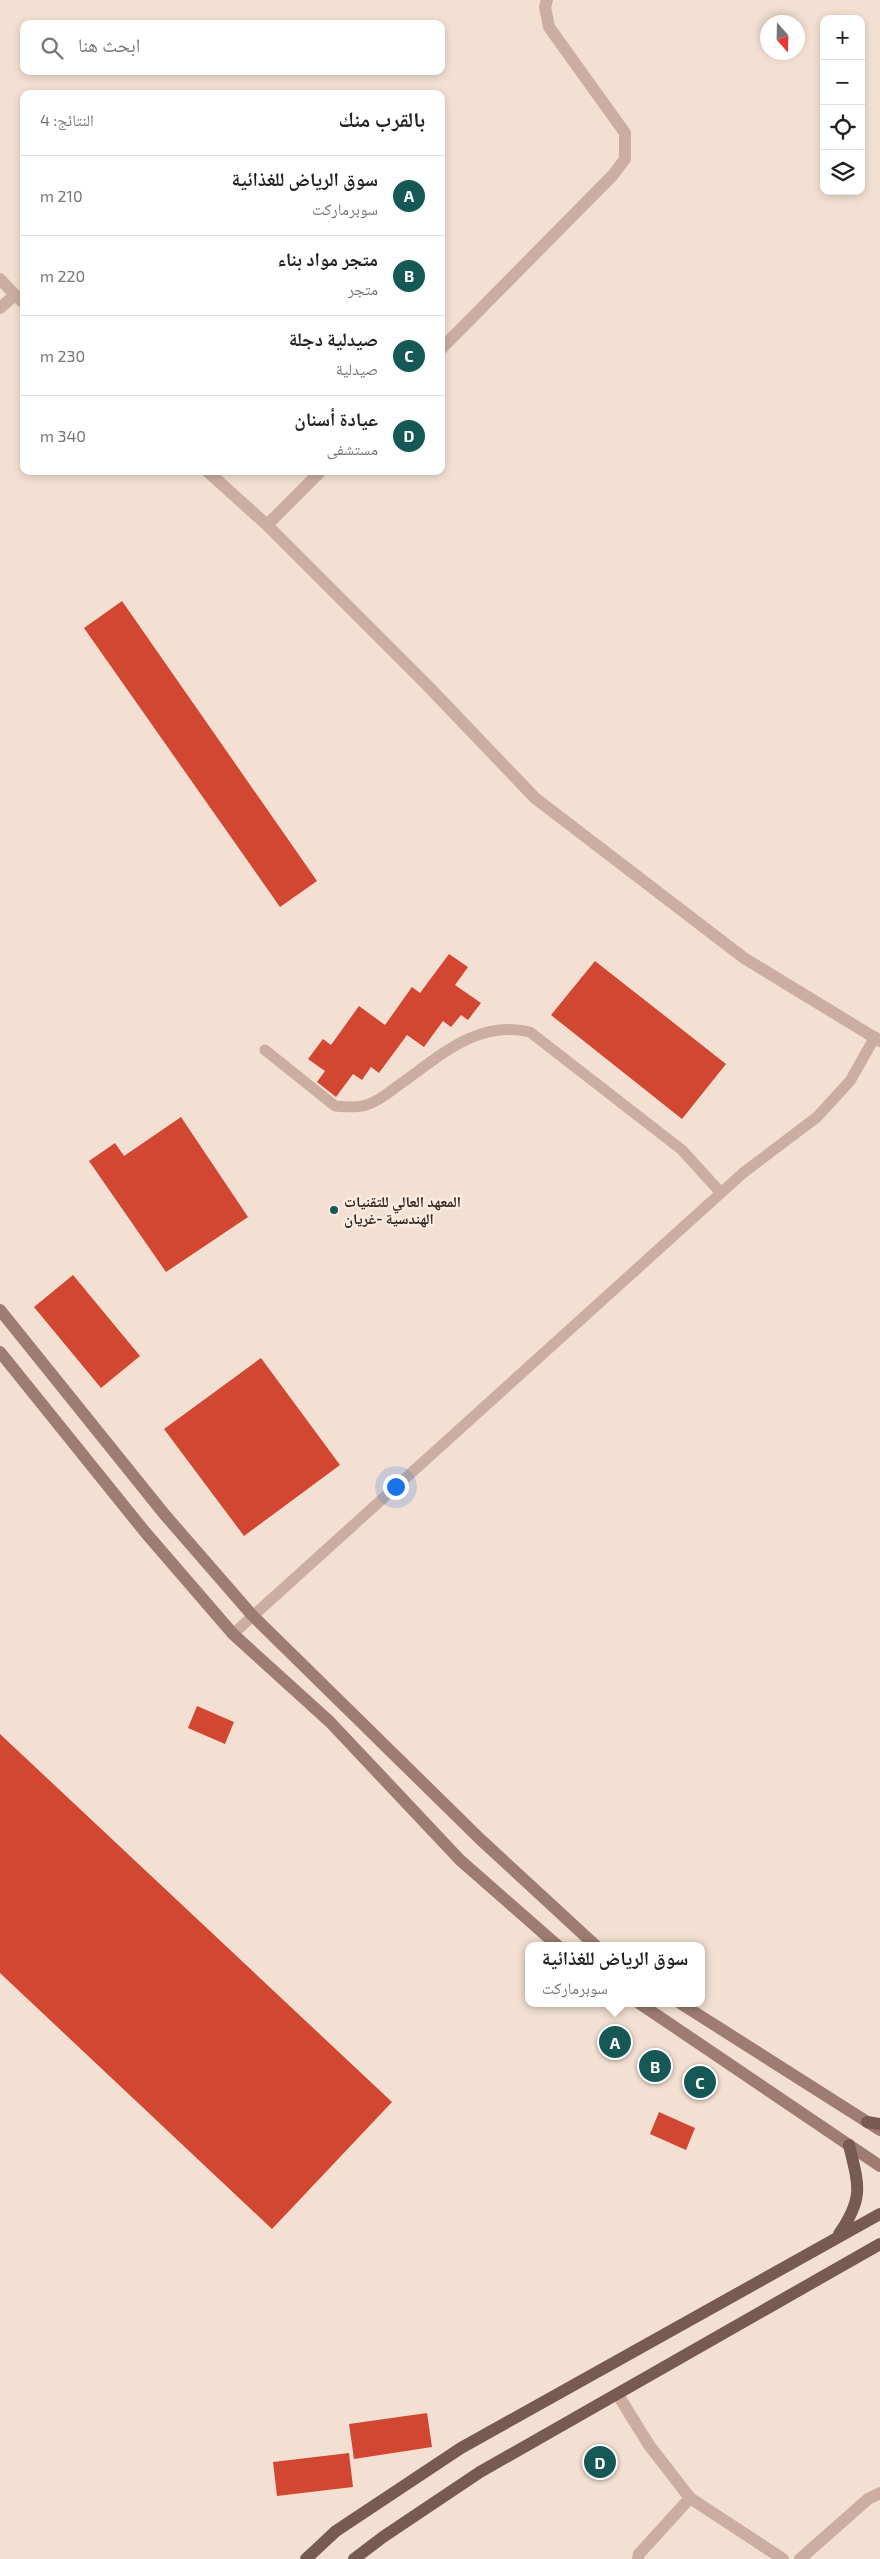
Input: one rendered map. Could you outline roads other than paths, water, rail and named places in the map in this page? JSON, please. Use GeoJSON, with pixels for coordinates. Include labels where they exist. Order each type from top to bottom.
{"type":"FeatureCollection","features":[{"type":"Feature","properties":{"kind":"main road"},"geometry":{"type":"LineString","coordinates":[[0,1310],[165,1515],[252,1616],[480,1839],[589,1942]]}},
{"type":"Feature","properties":{"kind":"main road"},"geometry":{"type":"LineString","coordinates":[[0,1352],[145,1532],[233,1634],[330,1722],[460,1860],[553,1942]]}},
{"type":"Feature","properties":{"kind":"main road"},"geometry":{"type":"LineString","coordinates":[[330,1722],[345,1708]]}},
{"type":"Feature","properties":{"kind":"main road"},"geometry":{"type":"LineString","coordinates":[[645,2007],[880,2166]]}},
{"type":"Feature","properties":{"kind":"main road"},"geometry":{"type":"LineString","coordinates":[[686,2007],[880,2130]]}},
{"type":"Feature","properties":{"kind":"main road"},"geometry":{"type":"LineString","coordinates":[[867,2122],[880,2124]]}},
{"type":"Feature","properties":{"kind":"main road"},"geometry":{"type":"LineString","coordinates":[[836,2238],[851,2217],[858,2197],[849,2145]]}},
{"type":"Feature","properties":{"kind":"main road"},"geometry":{"type":"LineString","coordinates":[[306,2559],[336,2531],[462,2448],[880,2214]]}},
{"type":"Feature","properties":{"kind":"main road"},"geometry":{"type":"LineString","coordinates":[[354,2559],[383,2537],[480,2472],[880,2244]]}},
{"type":"Feature","properties":{"kind":"street"},"geometry":{"type":"LineString","coordinates":[[445,345],[613,176],[625,159],[625,133],[549,27],[545,7],[547,0]]}},
{"type":"Feature","properties":{"kind":"street"},"geometry":{"type":"LineString","coordinates":[[0,279],[19,299],[0,308]]}},
{"type":"Feature","properties":{"kind":"street"},"geometry":{"type":"LineString","coordinates":[[211,475],[267,525],[428,685],[535,798],[744,958],[878,1039]]}},
{"type":"Feature","properties":{"kind":"street"},"geometry":{"type":"LineString","coordinates":[[267,525],[317,475]]}},
{"type":"Feature","properties":{"kind":"street"},"geometry":{"type":"LineString","coordinates":[[618,2395],[649,2445],[690,2498],[783,2559]]}},
{"type":"Feature","properties":{"kind":"street"},"geometry":{"type":"LineString","coordinates":[[800,2559],[868,2499],[880,2493]]}},
{"type":"Feature","properties":{"kind":"street"},"geometry":{"type":"LineString","coordinates":[[638,2559],[639,2554],[690,2498]]}},
{"type":"Feature","properties":{"kind":"lane"},"geometry":{"type":"LineString","coordinates":[[265,1050],[335,1106],[366,1106],[387,1094],[455,1046],[478,1033],[498,1028],[530,1032],[682,1150],[721,1193]]}},
{"type":"Feature","properties":{"kind":"lane"},"geometry":{"type":"LineString","coordinates":[[233,1634],[743,1173],[817,1117],[850,1081],[878,1039]]}},
{"type":"Feature","properties":{"kind":"place","name":"المعهد العالي للتقنيات الهندسية -غريان"},"geometry":{"type":"Point","coordinates":[334,1210]}},
{"type":"Feature","properties":{"kind":"place","name":"سوق الرياض للغذائية"},"geometry":{"type":"Point","coordinates":[615,2042]}},
{"type":"Feature","properties":{"kind":"place","name":"متجر مواد بناء"},"geometry":{"type":"Point","coordinates":[655,2066]}},
{"type":"Feature","properties":{"kind":"place","name":"صيدلية دجلة"},"geometry":{"type":"Point","coordinates":[700,2082]}},
{"type":"Feature","properties":{"kind":"place","name":"عيادة أسنان"},"geometry":{"type":"Point","coordinates":[600,2462]}}]}
